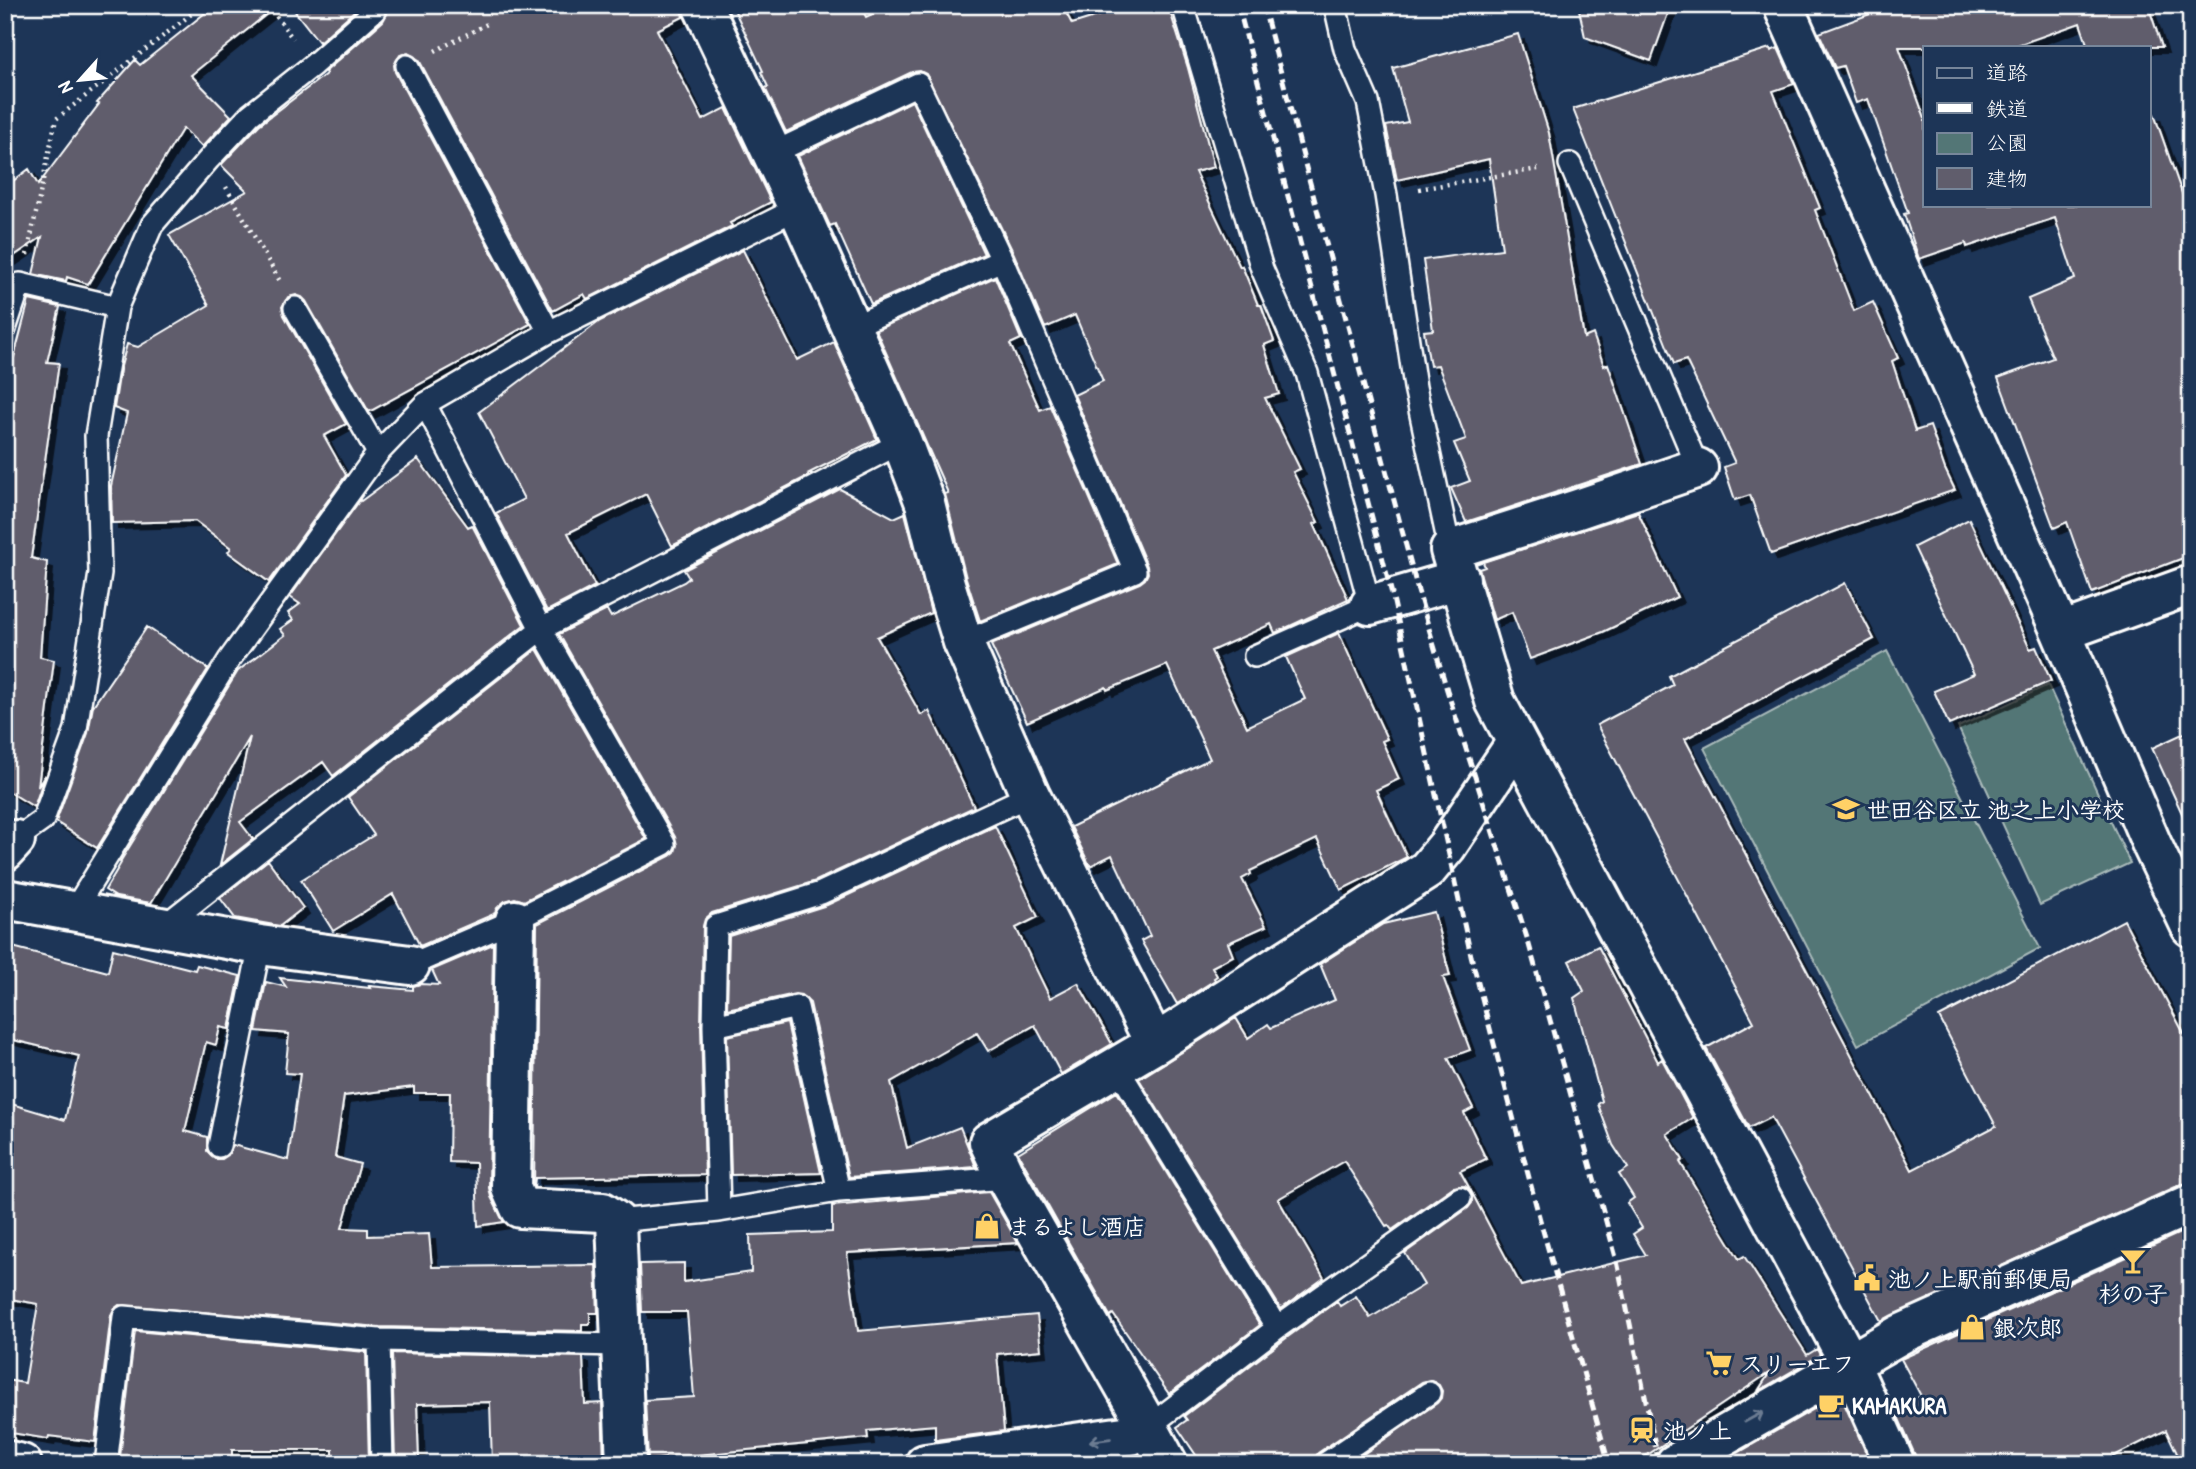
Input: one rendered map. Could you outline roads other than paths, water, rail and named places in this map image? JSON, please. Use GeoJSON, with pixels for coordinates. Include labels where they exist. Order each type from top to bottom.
{"type":"FeatureCollection","features":[{"type":"Feature","properties":{"kind":"street"},"geometry":{"type":"LineString","coordinates":[[702,5],[773,153],[902,442],[925,503],[963,642],[1030,795],[1156,1044]]}},
{"type":"Feature","properties":{"kind":"street"},"geometry":{"type":"LineString","coordinates":[[1785,10],[2061,632],[2152,845],[2191,927]]}},
{"type":"Feature","properties":{"kind":"street"},"geometry":{"type":"LineString","coordinates":[[1370,605],[1577,509],[1698,468]]}},
{"type":"Feature","properties":{"kind":"street"},"geometry":{"type":"LineString","coordinates":[[1455,564],[1495,701],[1850,1364],[1895,1464]]}},
{"type":"Feature","properties":{"kind":"street"},"geometry":{"type":"LineString","coordinates":[[2061,632],[2191,584]]}},
{"type":"Feature","properties":{"kind":"street"},"geometry":{"type":"LineString","coordinates":[[1168,1464],[1006,1178],[989,1142],[1156,1044],[1427,870],[1447,846],[1516,743]]}},
{"type":"Feature","properties":{"kind":"street"},"geometry":{"type":"LineString","coordinates":[[5,900],[260,945],[410,965]]}},
{"type":"Feature","properties":{"kind":"street"},"geometry":{"type":"LineString","coordinates":[[515,920],[511,1188],[520,1208],[603,1212],[616,1221],[626,1464]]}},
{"type":"Feature","properties":{"kind":"street"},"geometry":{"type":"LineString","coordinates":[[1685,1457],[1901,1334],[2191,1204]]}},
{"type":"Feature","properties":{"kind":"street"},"geometry":{"type":"LineString","coordinates":[[925,1464],[1131,1435],[1148,1427]]}},
{"type":"Feature","properties":{"kind":"street"},"geometry":{"type":"LineString","coordinates":[[5,1460],[22,1464]]}},
{"type":"Feature","properties":{"kind":"lane"},"geometry":{"type":"LineString","coordinates":[[1183,5],[1262,269],[1307,373],[1370,605],[1255,656]]}},
{"type":"Feature","properties":{"kind":"lane"},"geometry":{"type":"LineString","coordinates":[[1335,5],[1345,49],[1368,102],[1386,195],[1415,387],[1455,564]]}},
{"type":"Feature","properties":{"kind":"lane"},"geometry":{"type":"LineString","coordinates":[[9,841],[43,820],[76,729],[100,573],[96,436],[117,307],[152,225],[250,115],[313,65],[374,11]]}},
{"type":"Feature","properties":{"kind":"lane"},"geometry":{"type":"LineString","coordinates":[[407,66],[549,332]]}},
{"type":"Feature","properties":{"kind":"lane"},"geometry":{"type":"LineString","coordinates":[[773,153],[918,84],[1002,260],[1135,571],[963,642]]}},
{"type":"Feature","properties":{"kind":"lane"},"geometry":{"type":"LineString","coordinates":[[1570,164],[1698,468]]}},
{"type":"Feature","properties":{"kind":"lane"},"geometry":{"type":"LineString","coordinates":[[74,912],[229,660],[377,453],[425,404],[549,332],[798,208]]}},
{"type":"Feature","properties":{"kind":"lane"},"geometry":{"type":"LineString","coordinates":[[852,327],[1002,260]]}},
{"type":"Feature","properties":{"kind":"lane"},"geometry":{"type":"LineString","coordinates":[[5,329],[20,284],[117,307]]}},
{"type":"Feature","properties":{"kind":"lane"},"geometry":{"type":"LineString","coordinates":[[295,308],[377,453]]}},
{"type":"Feature","properties":{"kind":"lane"},"geometry":{"type":"LineString","coordinates":[[410,965],[515,920],[664,844],[541,629],[425,404]]}},
{"type":"Feature","properties":{"kind":"lane"},"geometry":{"type":"LineString","coordinates":[[164,926],[541,629],[902,442]]}},
{"type":"Feature","properties":{"kind":"lane"},"geometry":{"type":"LineString","coordinates":[[719,1211],[714,1026],[716,926],[821,893],[1030,795]]}},
{"type":"Feature","properties":{"kind":"lane"},"geometry":{"type":"LineString","coordinates":[[219,1146],[260,945]]}},
{"type":"Feature","properties":{"kind":"lane"},"geometry":{"type":"LineString","coordinates":[[714,1026],[797,1007],[839,1191]]}},
{"type":"Feature","properties":{"kind":"lane"},"geometry":{"type":"LineString","coordinates":[[1117,1067],[1277,1328]]}},
{"type":"Feature","properties":{"kind":"lane"},"geometry":{"type":"LineString","coordinates":[[616,1221],[719,1211],[839,1191],[1006,1178]]}},
{"type":"Feature","properties":{"kind":"lane"},"geometry":{"type":"LineString","coordinates":[[1148,1427],[1277,1328],[1460,1198]]}},
{"type":"Feature","properties":{"kind":"lane"},"geometry":{"type":"LineString","coordinates":[[106,1464],[124,1317],[379,1340],[621,1345]]}},
{"type":"Feature","properties":{"kind":"lane"},"geometry":{"type":"LineString","coordinates":[[379,1340],[382,1464]]}},
{"type":"Feature","properties":{"kind":"lane"},"geometry":{"type":"LineString","coordinates":[[1325,1464],[1429,1393]]}},
{"type":"Feature","properties":{"kind":"railway"},"geometry":{"type":"LineString","coordinates":[[1238,5],[1393,598],[1471,956],[1540,1220],[1609,1464]]}},
{"type":"Feature","properties":{"kind":"railway"},"geometry":{"type":"LineString","coordinates":[[1263,5],[1418,591],[1528,941],[1617,1261],[1659,1464]]}},
{"type":"Feature","properties":{"kind":"place","name":"世田谷区立 池之上小学校"},"geometry":{"type":"Point","coordinates":[1846,809]}},
{"type":"Feature","properties":{"kind":"place","name":"まるよし酒店"},"geometry":{"type":"Point","coordinates":[987,1226]}},
{"type":"Feature","properties":{"kind":"place","name":"杉の子"},"geometry":{"type":"Point","coordinates":[2133,1261]}},
{"type":"Feature","properties":{"kind":"place","name":"池ノ上駅前郵便局"},"geometry":{"type":"Point","coordinates":[1867,1278]}},
{"type":"Feature","properties":{"kind":"place","name":"銀次郎"},"geometry":{"type":"Point","coordinates":[1972,1327]}},
{"type":"Feature","properties":{"kind":"place","name":"スリーエフ"},"geometry":{"type":"Point","coordinates":[1719,1363]}},
{"type":"Feature","properties":{"kind":"place","name":"KAMAKURA"},"geometry":{"type":"Point","coordinates":[1831,1405]}},
{"type":"Feature","properties":{"kind":"place","name":"池ノ上"},"geometry":{"type":"Point","coordinates":[1642,1430]}}]}
